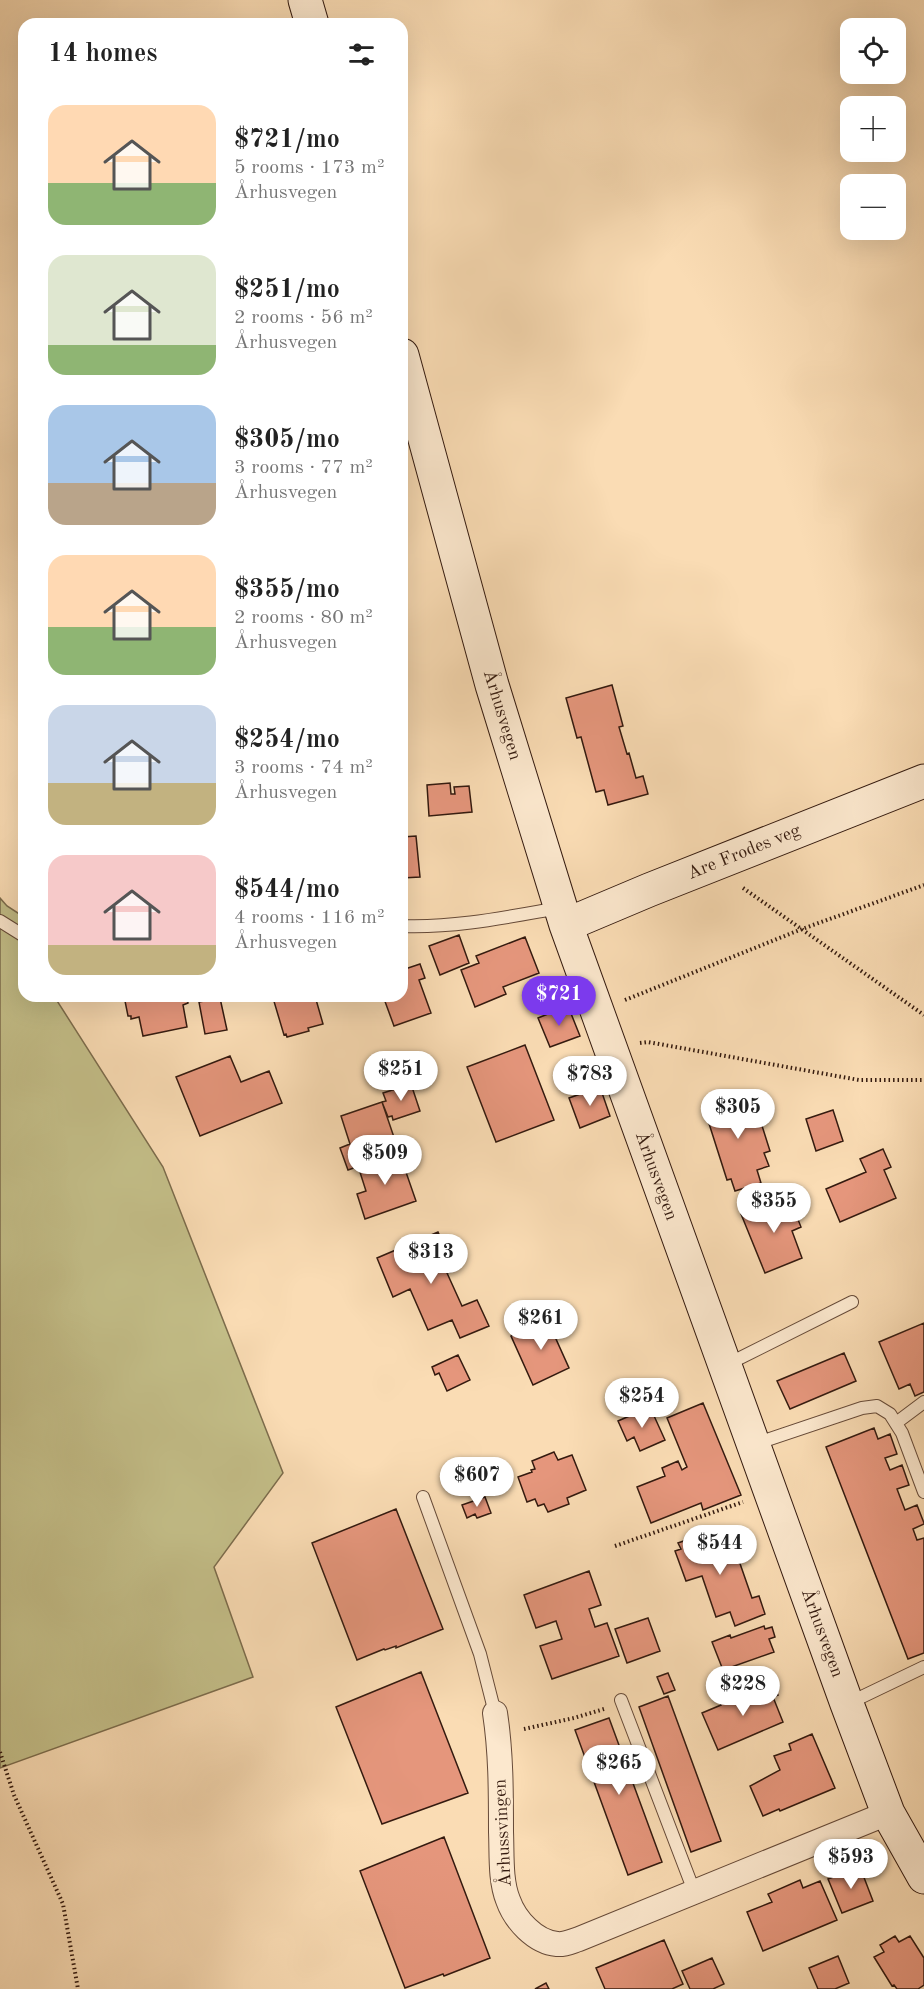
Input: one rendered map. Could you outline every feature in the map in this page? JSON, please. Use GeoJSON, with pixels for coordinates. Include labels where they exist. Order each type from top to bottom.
{"type":"FeatureCollection","features":[{"type":"Feature","properties":{"kind":"street"},"geometry":{"type":"LineString","coordinates":[[305,0],[310,18]]}},
{"type":"Feature","properties":{"kind":"street","name":"Århusvegen"},"geometry":{"type":"LineString","coordinates":[[408,377],[492,685],[563,916],[596,1012],[888,1813],[924,1878]]}},
{"type":"Feature","properties":{"kind":"street","name":"Are Frodes veg"},"geometry":{"type":"LineString","coordinates":[[563,916],[710,866],[924,781]]}},
{"type":"Feature","properties":{"kind":"street","name":"Århussvingen"},"geometry":{"type":"LineString","coordinates":[[496,1723],[507,1899],[514,1914],[525,1928],[538,1938],[555,1944],[565,1944],[888,1813]]}},
{"type":"Feature","properties":{"kind":"lane"},"geometry":{"type":"LineString","coordinates":[[408,926],[436,926],[563,916]]}},
{"type":"Feature","properties":{"kind":"lane"},"geometry":{"type":"LineString","coordinates":[[0,921],[18,932]]}},
{"type":"Feature","properties":{"kind":"lane"},"geometry":{"type":"LineString","coordinates":[[725,1366],[852,1302]]}},
{"type":"Feature","properties":{"kind":"lane"},"geometry":{"type":"LineString","coordinates":[[896,1424],[924,1402]]}},
{"type":"Feature","properties":{"kind":"lane"},"geometry":{"type":"LineString","coordinates":[[754,1444],[862,1408],[877,1406],[890,1414],[902,1433],[924,1492]]}},
{"type":"Feature","properties":{"kind":"lane","name":"Århussvingen"},"geometry":{"type":"LineString","coordinates":[[423,1497],[477,1645],[496,1723]]}},
{"type":"Feature","properties":{"kind":"lane"},"geometry":{"type":"LineString","coordinates":[[847,1704],[924,1667]]}},
{"type":"Feature","properties":{"kind":"lane"},"geometry":{"type":"LineString","coordinates":[[621,1702],[694,1892]]}},
{"type":"Feature","properties":{"kind":"path"},"geometry":{"type":"LineString","coordinates":[[710,866],[924,1015]]}},
{"type":"Feature","properties":{"kind":"path"},"geometry":{"type":"LineString","coordinates":[[596,1012],[802,929],[924,885]]}},
{"type":"Feature","properties":{"kind":"path"},"geometry":{"type":"LineString","coordinates":[[609,1047],[648,1042],[859,1080],[924,1080]]}},
{"type":"Feature","properties":{"kind":"path"},"geometry":{"type":"LineString","coordinates":[[615,1546],[772,1492]]}},
{"type":"Feature","properties":{"kind":"path"},"geometry":{"type":"LineString","coordinates":[[496,1723],[574,1718],[621,1702]]}},
{"type":"Feature","properties":{"kind":"path"},"geometry":{"type":"LineString","coordinates":[[0,1752],[14,1795],[63,1904],[78,1989]]}},
{"type":"Feature","properties":{"kind":"shaded area"},"geometry":{"type":"Polygon","coordinates":[[[0,898],[18,913],[18,1002],[58,1002],[163,1167],[283,1473],[214,1567],[253,1677],[0,1768],[0,898]]]}},
{"type":"Feature","properties":{"kind":"building"},"geometry":{"type":"Polygon","coordinates":[[[612,685],[623,726],[619,727],[627,754],[629,753],[636,778],[643,776],[648,794],[608,805],[604,790],[596,792],[581,737],[577,738],[566,698],[612,685]]]}},
{"type":"Feature","properties":{"kind":"building"},"geometry":{"type":"Polygon","coordinates":[[[450,783],[451,794],[455,794],[454,787],[469,786],[472,812],[429,816],[427,785],[450,783]]]}},
{"type":"Feature","properties":{"kind":"building"},"geometry":{"type":"Polygon","coordinates":[[[416,836],[420,877],[408,878],[408,837],[416,836]]]}},
{"type":"Feature","properties":{"kind":"building"},"geometry":{"type":"Polygon","coordinates":[[[459,935],[469,963],[440,975],[429,946],[459,935]]]}},
{"type":"Feature","properties":{"kind":"building"},"geometry":{"type":"Polygon","coordinates":[[[525,937],[539,973],[503,987],[506,994],[475,1007],[461,970],[479,963],[476,956],[525,937]]]}},
{"type":"Feature","properties":{"kind":"building"},"geometry":{"type":"Polygon","coordinates":[[[420,964],[425,978],[419,980],[431,1013],[394,1026],[385,1002],[408,1002],[408,968],[420,964]]]}},
{"type":"Feature","properties":{"kind":"building"},"geometry":{"type":"Polygon","coordinates":[[[125,1002],[188,1002],[183,1005],[187,1027],[143,1036],[139,1017],[131,1019],[131,1016],[128,1016],[125,1002]]]}},
{"type":"Feature","properties":{"kind":"building"},"geometry":{"type":"Polygon","coordinates":[[[199,1002],[221,1002],[227,1030],[205,1034],[199,1002]]]}},
{"type":"Feature","properties":{"kind":"building"},"geometry":{"type":"Polygon","coordinates":[[[274,1002],[317,1002],[323,1024],[308,1028],[309,1031],[287,1037],[286,1034],[284,1035],[274,1002]]]}},
{"type":"Feature","properties":{"kind":"building"},"geometry":{"type":"Polygon","coordinates":[[[568,1006],[580,1036],[550,1047],[538,1018],[568,1006]]]}},
{"type":"Feature","properties":{"kind":"building"},"geometry":{"type":"Polygon","coordinates":[[[525,1045],[554,1120],[496,1142],[467,1067],[525,1045]]]}},
{"type":"Feature","properties":{"kind":"building"},"geometry":{"type":"Polygon","coordinates":[[[230,1056],[241,1082],[269,1071],[282,1103],[200,1136],[176,1077],[230,1056]]]}},
{"type":"Feature","properties":{"kind":"building"},"geometry":{"type":"Polygon","coordinates":[[[411,1084],[420,1111],[393,1120],[392,1116],[388,1117],[382,1102],[386,1101],[383,1093],[411,1084]]]}},
{"type":"Feature","properties":{"kind":"building"},"geometry":{"type":"Polygon","coordinates":[[[600,1087],[610,1116],[580,1128],[569,1098],[600,1087]]]}},
{"type":"Feature","properties":{"kind":"building"},"geometry":{"type":"Polygon","coordinates":[[[729,1094],[732,1103],[747,1098],[752,1111],[757,1110],[770,1151],[764,1153],[769,1166],[757,1170],[761,1183],[735,1191],[731,1179],[727,1180],[705,1111],[709,1110],[706,1101],[729,1094]]]}},
{"type":"Feature","properties":{"kind":"building"},"geometry":{"type":"Polygon","coordinates":[[[382,1102],[399,1152],[348,1170],[340,1148],[350,1144],[341,1116],[382,1102]]]}},
{"type":"Feature","properties":{"kind":"building"},"geometry":{"type":"Polygon","coordinates":[[[833,1110],[843,1141],[816,1151],[806,1119],[833,1110]]]}},
{"type":"Feature","properties":{"kind":"building"},"geometry":{"type":"Polygon","coordinates":[[[883,1149],[891,1167],[884,1170],[896,1198],[840,1222],[826,1189],[866,1172],[860,1159],[883,1149]]]}},
{"type":"Feature","properties":{"kind":"building"},"geometry":{"type":"Polygon","coordinates":[[[399,1152],[416,1201],[365,1219],[357,1194],[366,1191],[358,1166],[399,1152]]]}},
{"type":"Feature","properties":{"kind":"building"},"geometry":{"type":"Polygon","coordinates":[[[778,1199],[781,1206],[790,1202],[793,1207],[801,1227],[792,1231],[802,1258],[765,1273],[741,1214],[778,1199]]]}},
{"type":"Feature","properties":{"kind":"building"},"geometry":{"type":"Polygon","coordinates":[[[438,1232],[455,1270],[447,1273],[462,1306],[477,1300],[489,1326],[460,1338],[452,1320],[428,1330],[410,1289],[393,1297],[377,1258],[438,1232]]]}},
{"type":"Feature","properties":{"kind":"building"},"geometry":{"type":"Polygon","coordinates":[[[547,1319],[550,1324],[556,1322],[562,1336],[556,1339],[569,1368],[533,1385],[511,1336],[547,1319]]]}},
{"type":"Feature","properties":{"kind":"building"},"geometry":{"type":"Polygon","coordinates":[[[924,1323],[924,1392],[915,1396],[910,1384],[899,1389],[879,1342],[924,1323]]]}},
{"type":"Feature","properties":{"kind":"building"},"geometry":{"type":"Polygon","coordinates":[[[844,1353],[856,1381],[790,1409],[777,1381],[844,1353]]]}},
{"type":"Feature","properties":{"kind":"building"},"geometry":{"type":"Polygon","coordinates":[[[458,1355],[470,1380],[447,1391],[439,1373],[435,1375],[432,1367],[458,1355]]]}},
{"type":"Feature","properties":{"kind":"building"},"geometry":{"type":"Polygon","coordinates":[[[703,1403],[741,1495],[703,1510],[701,1503],[651,1523],[637,1487],[665,1476],[662,1468],[678,1461],[682,1470],[687,1467],[667,1418],[703,1403]]]}},
{"type":"Feature","properties":{"kind":"building"},"geometry":{"type":"Polygon","coordinates":[[[650,1407],[665,1440],[640,1451],[634,1437],[627,1441],[618,1421],[650,1407]]]}},
{"type":"Feature","properties":{"kind":"building"},"geometry":{"type":"Polygon","coordinates":[[[874,1428],[878,1439],[890,1434],[897,1454],[885,1458],[890,1470],[902,1465],[909,1485],[897,1489],[905,1510],[917,1505],[924,1523],[913,1529],[917,1540],[924,1538],[924,1653],[908,1659],[826,1447],[874,1428]]]}},
{"type":"Feature","properties":{"kind":"building"},"geometry":{"type":"Polygon","coordinates":[[[554,1452],[558,1460],[572,1455],[586,1490],[567,1498],[569,1504],[548,1512],[544,1504],[538,1506],[535,1499],[527,1502],[518,1477],[535,1469],[532,1461],[554,1452]]]}},
{"type":"Feature","properties":{"kind":"building"},"geometry":{"type":"Polygon","coordinates":[[[485,1497],[491,1513],[477,1518],[475,1514],[467,1518],[462,1505],[485,1497]]]}},
{"type":"Feature","properties":{"kind":"building"},"geometry":{"type":"Polygon","coordinates":[[[396,1509],[443,1629],[396,1648],[396,1646],[384,1649],[357,1660],[312,1543],[396,1509]]]}},
{"type":"Feature","properties":{"kind":"building"},"geometry":{"type":"Polygon","coordinates":[[[724,1528],[726,1533],[729,1532],[752,1598],[759,1596],[765,1614],[735,1626],[730,1612],[716,1617],[702,1576],[686,1581],[675,1551],[681,1549],[678,1543],[692,1538],[694,1544],[707,1540],[705,1535],[724,1528]]]}},
{"type":"Feature","properties":{"kind":"building"},"geometry":{"type":"Polygon","coordinates":[[[589,1571],[601,1605],[589,1609],[595,1627],[607,1623],[619,1656],[552,1679],[540,1646],[562,1639],[556,1621],[536,1628],[524,1595],[589,1571]]]}},
{"type":"Feature","properties":{"kind":"building"},"geometry":{"type":"Polygon","coordinates":[[[648,1618],[660,1651],[627,1663],[615,1629],[648,1618]]]}},
{"type":"Feature","properties":{"kind":"building"},"geometry":{"type":"Polygon","coordinates":[[[764,1626],[765,1629],[772,1627],[775,1637],[769,1639],[774,1652],[723,1670],[712,1642],[764,1626]]]}},
{"type":"Feature","properties":{"kind":"building"},"geometry":{"type":"Polygon","coordinates":[[[421,1672],[468,1793],[382,1824],[336,1707],[421,1672]]]}},
{"type":"Feature","properties":{"kind":"building"},"geometry":{"type":"Polygon","coordinates":[[[668,1673],[675,1690],[664,1694],[657,1677],[668,1673]]]}},
{"type":"Feature","properties":{"kind":"building"},"geometry":{"type":"Polygon","coordinates":[[[767,1685],[768,1687],[773,1685],[778,1695],[773,1697],[783,1722],[718,1750],[702,1713],[721,1705],[719,1701],[731,1696],[732,1700],[767,1685]]]}},
{"type":"Feature","properties":{"kind":"building"},"geometry":{"type":"Polygon","coordinates":[[[668,1696],[721,1841],[691,1852],[639,1707],[668,1696]]]}},
{"type":"Feature","properties":{"kind":"building"},"geometry":{"type":"Polygon","coordinates":[[[609,1718],[662,1862],[628,1875],[575,1730],[609,1718]]]}},
{"type":"Feature","properties":{"kind":"building"},"geometry":{"type":"Polygon","coordinates":[[[812,1734],[835,1788],[763,1816],[750,1786],[780,1770],[774,1756],[791,1750],[789,1744],[812,1734]]]}},
{"type":"Feature","properties":{"kind":"building"},"geometry":{"type":"Polygon","coordinates":[[[444,1837],[490,1958],[405,1988],[360,1871],[444,1837]]]}},
{"type":"Feature","properties":{"kind":"building"},"geometry":{"type":"Polygon","coordinates":[[[860,1867],[873,1901],[842,1913],[828,1879],[860,1867]]]}},
{"type":"Feature","properties":{"kind":"building"},"geometry":{"type":"Polygon","coordinates":[[[800,1880],[803,1888],[820,1881],[837,1920],[763,1951],[747,1912],[772,1902],[768,1894],[800,1880]]]}},
{"type":"Feature","properties":{"kind":"building"},"geometry":{"type":"Polygon","coordinates":[[[895,1936],[899,1942],[910,1936],[924,1958],[924,1985],[918,1989],[897,1989],[894,1985],[892,1986],[874,1957],[884,1952],[880,1945],[895,1936]]]}},
{"type":"Feature","properties":{"kind":"building"},"geometry":{"type":"Polygon","coordinates":[[[664,1940],[683,1984],[672,1989],[605,1989],[596,1968],[664,1940]]]}},
{"type":"Feature","properties":{"kind":"building"},"geometry":{"type":"Polygon","coordinates":[[[838,1956],[849,1983],[835,1989],[818,1989],[809,1968],[838,1956]]]}},
{"type":"Feature","properties":{"kind":"building"},"geometry":{"type":"Polygon","coordinates":[[[712,1958],[724,1984],[713,1989],[690,1989],[682,1971],[712,1958]]]}},
{"type":"Feature","properties":{"kind":"building"},"geometry":{"type":"Polygon","coordinates":[[[546,1983],[549,1989],[535,1989],[546,1983]]]}}]}
